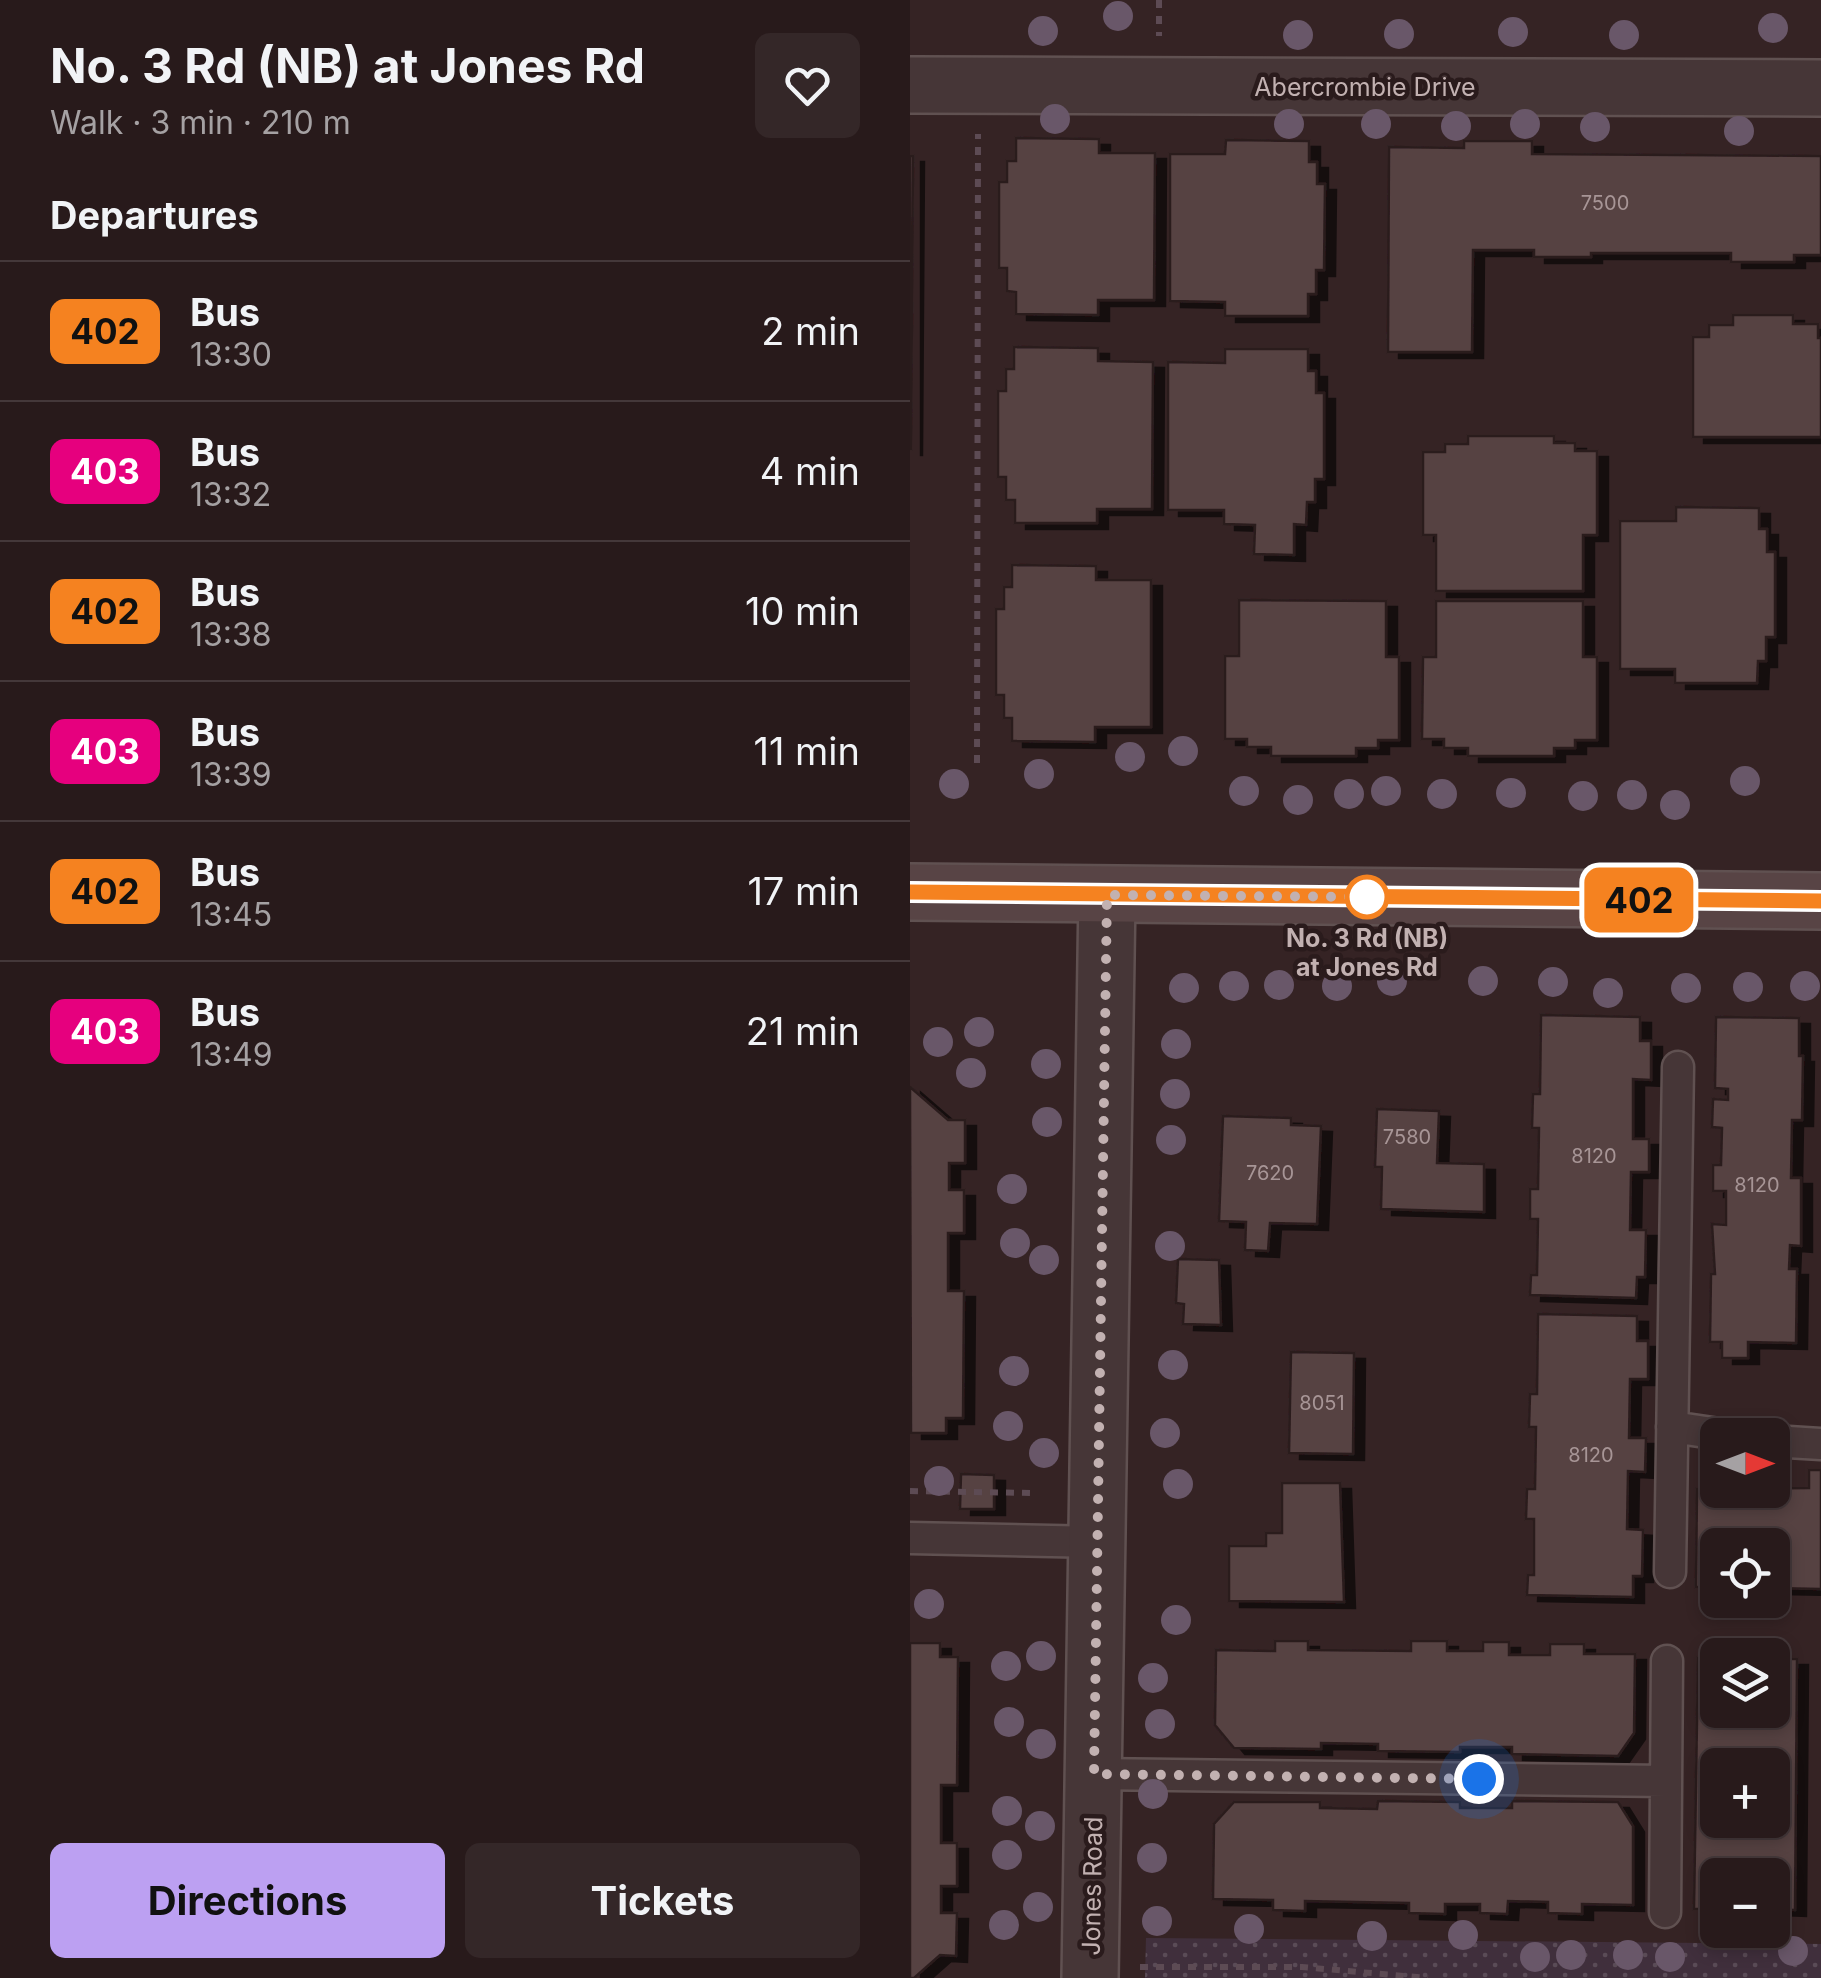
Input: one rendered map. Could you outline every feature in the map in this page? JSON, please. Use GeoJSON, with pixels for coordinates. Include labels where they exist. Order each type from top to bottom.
{"type":"FeatureCollection","features":[{"type":"Feature","properties":{"kind":"main road"},"geometry":{"type":"LineString","coordinates":[[910,892],[1821,901]]}},
{"type":"Feature","properties":{"kind":"street","name":"Abercrombie Drive"},"geometry":{"type":"LineString","coordinates":[[910,85],[1821,88]]}},
{"type":"Feature","properties":{"kind":"street","name":"Jones Road"},"geometry":{"type":"LineString","coordinates":[[1107,895],[1094,1774],[1114,1972]]}},
{"type":"Feature","properties":{"kind":"lane"},"geometry":{"type":"LineString","coordinates":[[1670,1572],[1678,1067]]}},
{"type":"Feature","properties":{"kind":"lane"},"geometry":{"type":"LineString","coordinates":[[1672,1427],[1700,1431]]}},
{"type":"Feature","properties":{"kind":"lane"},"geometry":{"type":"LineString","coordinates":[[1790,1443],[1821,1444]]}},
{"type":"Feature","properties":{"kind":"lane"},"geometry":{"type":"LineString","coordinates":[[910,1538],[1099,1542]]}},
{"type":"Feature","properties":{"kind":"lane"},"geometry":{"type":"LineString","coordinates":[[1665,1912],[1667,1661]]}},
{"type":"Feature","properties":{"kind":"lane"},"geometry":{"type":"LineString","coordinates":[[1094,1774],[1666,1781]]}},
{"type":"Feature","properties":{"kind":"path"},"geometry":{"type":"LineString","coordinates":[[977,763],[978,86]]}},
{"type":"Feature","properties":{"kind":"path"},"geometry":{"type":"LineString","coordinates":[[910,1491],[1030,1493]]}},
{"type":"Feature","properties":{"kind":"path"},"geometry":{"type":"LineString","coordinates":[[1114,1972],[1302,1967],[1428,1978]]}},
{"type":"Feature","properties":{"kind":"shaded area"},"geometry":{"type":"Polygon","coordinates":[[[1146,1938],[1700,1943],[1700,1948],[1821,1944],[1821,1978],[1145,1978],[1146,1938]]]}},
{"type":"Feature","properties":{"kind":"building"},"geometry":{"type":"Polygon","coordinates":[[[1016,138],[1099,139],[1099,153],[1155,153],[1154,300],[1098,300],[1098,315],[1016,314],[1016,292],[1007,291],[1007,268],[999,268],[999,182],[1007,182],[1007,161],[1016,161],[1016,138]]]}},
{"type":"Feature","properties":{"kind":"building"},"geometry":{"type":"Polygon","coordinates":[[[1226,140],[1309,141],[1309,162],[1317,162],[1317,184],[1325,184],[1324,270],[1316,270],[1316,294],[1308,294],[1308,316],[1225,316],[1225,302],[1170,301],[1170,154],[1225,154],[1226,140]]]}},
{"type":"Feature","properties":{"kind":"building"},"geometry":{"type":"Polygon","coordinates":[[[1464,141],[1532,141],[1532,154],[1821,156],[1821,255],[1794,255],[1794,262],[1731,262],[1731,253],[1534,257],[1534,250],[1473,250],[1472,352],[1388,352],[1389,147],[1464,148],[1464,141]]]}},
{"type":"Feature","properties":{"kind":"building"},"geometry":{"type":"Polygon","coordinates":[[[913,156],[911,449],[910,449],[913,156]]]}},
{"type":"Feature","properties":{"kind":"building"},"geometry":{"type":"Polygon","coordinates":[[[1733,315],[1793,315],[1793,324],[1818,324],[1821,437],[1693,437],[1693,337],[1709,337],[1709,325],[1733,325],[1733,315]]]}},
{"type":"Feature","properties":{"kind":"building"},"geometry":{"type":"Polygon","coordinates":[[[1014,347],[1098,348],[1098,361],[1153,362],[1152,509],[1097,509],[1097,523],[1015,523],[1015,500],[1006,500],[1006,477],[998,477],[998,391],[1006,391],[1006,369],[1014,369],[1014,347]]]}},
{"type":"Feature","properties":{"kind":"building"},"geometry":{"type":"Polygon","coordinates":[[[1225,349],[1308,349],[1308,371],[1316,371],[1316,393],[1324,393],[1324,479],[1315,479],[1315,502],[1307,502],[1306,525],[1294,524],[1294,555],[1254,554],[1255,525],[1224,524],[1224,510],[1168,510],[1168,362],[1225,363],[1225,349]]]}},
{"type":"Feature","properties":{"kind":"building"},"geometry":{"type":"Polygon","coordinates":[[[1468,436],[1554,436],[1554,443],[1575,443],[1575,451],[1597,451],[1597,535],[1583,535],[1583,591],[1436,591],[1436,535],[1423,535],[1423,452],[1445,452],[1445,444],[1468,444],[1468,436]]]}},
{"type":"Feature","properties":{"kind":"building"},"geometry":{"type":"Polygon","coordinates":[[[1676,507],[1759,508],[1759,529],[1767,529],[1767,552],[1775,552],[1775,637],[1766,637],[1766,661],[1758,661],[1757,683],[1675,683],[1675,669],[1620,669],[1620,521],[1676,521],[1676,507]]]}},
{"type":"Feature","properties":{"kind":"building"},"geometry":{"type":"Polygon","coordinates":[[[1012,565],[1096,566],[1096,580],[1151,580],[1151,727],[1095,727],[1095,742],[1012,741],[1012,718],[1004,718],[1004,695],[996,695],[996,609],[1004,609],[1004,587],[1012,587],[1012,565]]]}},
{"type":"Feature","properties":{"kind":"building"},"geometry":{"type":"Polygon","coordinates":[[[1239,600],[1386,601],[1386,657],[1399,657],[1399,740],[1378,740],[1378,748],[1356,748],[1356,756],[1271,756],[1271,747],[1247,747],[1247,739],[1225,739],[1225,656],[1239,656],[1239,600]]]}},
{"type":"Feature","properties":{"kind":"building"},"geometry":{"type":"Polygon","coordinates":[[[1436,601],[1583,601],[1583,657],[1597,657],[1597,740],[1575,740],[1575,748],[1554,748],[1554,756],[1468,756],[1468,748],[1444,748],[1444,739],[1422,739],[1423,657],[1436,657],[1436,601]]]}},
{"type":"Feature","properties":{"kind":"building"},"geometry":{"type":"Polygon","coordinates":[[[1541,1015],[1640,1017],[1640,1041],[1651,1041],[1651,1080],[1633,1079],[1633,1139],[1649,1139],[1649,1172],[1631,1172],[1630,1230],[1646,1230],[1645,1277],[1637,1277],[1636,1298],[1530,1295],[1531,1275],[1537,1275],[1538,1219],[1530,1219],[1530,1189],[1538,1189],[1539,1128],[1532,1128],[1533,1094],[1540,1094],[1541,1015]]]}},
{"type":"Feature","properties":{"kind":"building"},"geometry":{"type":"Polygon","coordinates":[[[1716,1017],[1799,1018],[1799,1056],[1803,1056],[1802,1120],[1792,1120],[1791,1178],[1801,1178],[1801,1246],[1790,1245],[1789,1269],[1797,1269],[1796,1343],[1748,1342],[1748,1358],[1722,1358],[1722,1342],[1710,1342],[1711,1274],[1715,1274],[1712,1224],[1726,1225],[1726,1191],[1713,1191],[1713,1165],[1721,1165],[1722,1128],[1712,1127],[1713,1099],[1728,1100],[1728,1089],[1715,1088],[1716,1017]]]}},
{"type":"Feature","properties":{"kind":"building"},"geometry":{"type":"Polygon","coordinates":[[[910,1087],[948,1120],[965,1120],[965,1163],[949,1163],[949,1190],[964,1190],[964,1233],[948,1233],[948,1291],[964,1291],[963,1418],[946,1418],[946,1433],[911,1433],[910,1087]]]}},
{"type":"Feature","properties":{"kind":"building"},"geometry":{"type":"Polygon","coordinates":[[[1377,1109],[1439,1111],[1437,1163],[1484,1164],[1484,1212],[1381,1209],[1382,1167],[1375,1167],[1377,1109]]]}},
{"type":"Feature","properties":{"kind":"building"},"geometry":{"type":"Polygon","coordinates":[[[1223,1116],[1291,1118],[1291,1125],[1321,1126],[1317,1224],[1270,1223],[1268,1251],[1245,1250],[1246,1222],[1219,1221],[1223,1116]]]}},
{"type":"Feature","properties":{"kind":"building"},"geometry":{"type":"Polygon","coordinates":[[[1178,1259],[1219,1260],[1221,1325],[1183,1324],[1184,1304],[1176,1303],[1178,1259]]]}},
{"type":"Feature","properties":{"kind":"building"},"geometry":{"type":"Polygon","coordinates":[[[1538,1314],[1637,1316],[1637,1341],[1648,1341],[1648,1379],[1630,1379],[1629,1438],[1646,1438],[1645,1472],[1628,1471],[1627,1529],[1643,1530],[1642,1576],[1633,1576],[1633,1597],[1527,1595],[1528,1575],[1534,1575],[1534,1519],[1526,1519],[1527,1489],[1535,1489],[1536,1427],[1529,1427],[1530,1394],[1537,1394],[1538,1314]]]}},
{"type":"Feature","properties":{"kind":"building"},"geometry":{"type":"Polygon","coordinates":[[[1291,1352],[1354,1353],[1353,1454],[1289,1453],[1291,1352]]]}},
{"type":"Feature","properties":{"kind":"building"},"geometry":{"type":"Polygon","coordinates":[[[1809,1470],[1821,1470],[1821,1589],[1790,1588],[1790,1528],[1700,1528],[1700,1587],[1696,1587],[1697,1489],[1700,1508],[1790,1508],[1790,1488],[1809,1488],[1809,1470]]]}},
{"type":"Feature","properties":{"kind":"building"},"geometry":{"type":"Polygon","coordinates":[[[961,1474],[994,1475],[994,1509],[960,1509],[961,1474]]]}},
{"type":"Feature","properties":{"kind":"building"},"geometry":{"type":"Polygon","coordinates":[[[1282,1483],[1340,1483],[1344,1602],[1229,1601],[1229,1546],[1266,1546],[1266,1533],[1282,1533],[1282,1483]]]}},
{"type":"Feature","properties":{"kind":"building"},"geometry":{"type":"Polygon","coordinates":[[[1275,1641],[1308,1641],[1308,1650],[1411,1651],[1411,1641],[1447,1641],[1447,1651],[1483,1651],[1483,1642],[1509,1642],[1509,1655],[1550,1655],[1550,1644],[1584,1644],[1584,1654],[1635,1654],[1634,1733],[1618,1756],[1512,1754],[1512,1747],[1460,1747],[1460,1752],[1378,1751],[1378,1744],[1321,1743],[1321,1749],[1234,1748],[1215,1725],[1216,1650],[1275,1651],[1275,1641]]]}},
{"type":"Feature","properties":{"kind":"building"},"geometry":{"type":"Polygon","coordinates":[[[910,1643],[940,1643],[940,1657],[958,1657],[957,1785],[941,1785],[941,1843],[957,1843],[957,1886],[941,1886],[941,1913],[957,1913],[956,1956],[940,1955],[914,1978],[910,1978],[910,1643]]]}},
{"type":"Feature","properties":{"kind":"building"},"geometry":{"type":"Polygon","coordinates":[[[1698,1658],[1700,1728],[1790,1728],[1790,1659],[1797,1659],[1795,1910],[1790,1910],[1790,1858],[1700,1858],[1700,1909],[1694,1909],[1698,1658]]]}},
{"type":"Feature","properties":{"kind":"building"},"geometry":{"type":"Polygon","coordinates":[[[1378,1801],[1460,1802],[1460,1808],[1512,1808],[1512,1801],[1618,1802],[1633,1826],[1633,1905],[1582,1904],[1582,1914],[1548,1913],[1548,1902],[1508,1901],[1507,1914],[1480,1913],[1480,1904],[1445,1904],[1445,1914],[1409,1913],[1409,1903],[1305,1901],[1305,1911],[1273,1910],[1273,1900],[1213,1899],[1214,1824],[1234,1802],[1320,1802],[1320,1808],[1377,1809],[1378,1801]]]}},
{"type":"Feature","properties":{"kind":"bus line","name":"402"},"geometry":{"type":"LineString","coordinates":[[910,892],[1821,901]]}},
{"type":"Feature","properties":{"kind":"place","name":"No. 3 Rd (NB) at Jones Rd"},"geometry":{"type":"Point","coordinates":[1367,897]}},
{"type":"Feature","properties":{"kind":"route"},"geometry":{"type":"LineString","coordinates":[[1367,897],[1107,895],[1094,1774],[1479,1779]]}}]}
